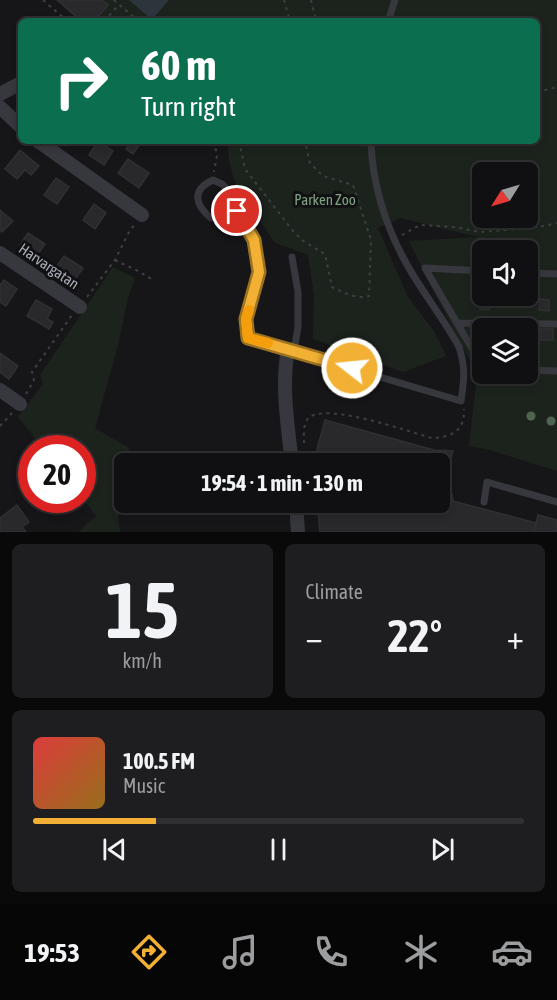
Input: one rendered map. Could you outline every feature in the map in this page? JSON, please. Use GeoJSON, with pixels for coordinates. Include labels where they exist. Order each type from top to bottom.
{"type":"FeatureCollection","features":[{"type":"Feature","properties":{"kind":"street"},"geometry":{"type":"LineString","coordinates":[[0,94],[18,85]]}},
{"type":"Feature","properties":{"kind":"street"},"geometry":{"type":"LineString","coordinates":[[0,107],[18,124]]}},
{"type":"Feature","properties":{"kind":"street"},"geometry":{"type":"LineString","coordinates":[[42,144],[142,215]]}},
{"type":"Feature","properties":{"kind":"street","name":"Harvargatan"},"geometry":{"type":"LineString","coordinates":[[0,253],[80,307]]}},
{"type":"Feature","properties":{"kind":"street"},"geometry":{"type":"LineString","coordinates":[[291,350],[285,366],[291,453]]}},
{"type":"Feature","properties":{"kind":"street"},"geometry":{"type":"LineString","coordinates":[[0,390],[20,404]]}},
{"type":"Feature","properties":{"kind":"street"},"geometry":{"type":"LineString","coordinates":[[297,513],[298,532]]}},
{"type":"Feature","properties":{"kind":"lane"},"geometry":{"type":"LineString","coordinates":[[389,18],[395,0]]}},
{"type":"Feature","properties":{"kind":"lane"},"geometry":{"type":"LineString","coordinates":[[237,211],[220,218],[211,218],[202,211],[197,201],[198,192],[206,183],[213,180],[222,184],[254,240],[259,272],[246,319],[248,338],[461,401],[464,361],[459,347],[404,261],[396,243],[380,198],[374,170],[372,144]]}},
{"type":"Feature","properties":{"kind":"lane"},"geometry":{"type":"LineString","coordinates":[[291,350],[298,327],[298,292],[292,257]]}},
{"type":"Feature","properties":{"kind":"lane"},"geometry":{"type":"LineString","coordinates":[[472,270],[425,268],[472,348]]}},
{"type":"Feature","properties":{"kind":"lane"},"geometry":{"type":"LineString","coordinates":[[538,273],[557,274]]}},
{"type":"Feature","properties":{"kind":"lane"},"geometry":{"type":"LineString","coordinates":[[457,323],[557,324]]}},
{"type":"Feature","properties":{"kind":"lane"},"geometry":{"type":"LineString","coordinates":[[538,370],[557,371]]}},
{"type":"Feature","properties":{"kind":"lane"},"geometry":{"type":"LineString","coordinates":[[484,502],[487,482],[557,502]]}},
{"type":"Feature","properties":{"kind":"path"},"geometry":{"type":"LineString","coordinates":[[43,0],[64,18]]}},
{"type":"Feature","properties":{"kind":"path"},"geometry":{"type":"LineString","coordinates":[[114,0],[134,18]]}},
{"type":"Feature","properties":{"kind":"path"},"geometry":{"type":"LineString","coordinates":[[284,0],[289,18]]}},
{"type":"Feature","properties":{"kind":"path"},"geometry":{"type":"LineString","coordinates":[[311,0],[315,18]]}},
{"type":"Feature","properties":{"kind":"path"},"geometry":{"type":"LineString","coordinates":[[107,18],[119,5]]}},
{"type":"Feature","properties":{"kind":"path"},"geometry":{"type":"LineString","coordinates":[[540,91],[557,87]]}},
{"type":"Feature","properties":{"kind":"path"},"geometry":{"type":"LineString","coordinates":[[213,180],[217,161],[214,144]]}},
{"type":"Feature","properties":{"kind":"path"},"geometry":{"type":"LineString","coordinates":[[240,144],[245,169],[293,231],[303,241],[325,254],[332,287],[364,298],[369,296],[371,240],[353,185],[323,176],[310,163],[306,144]]}},
{"type":"Feature","properties":{"kind":"path"},"geometry":{"type":"LineString","coordinates":[[0,426],[20,404],[34,380],[32,372],[115,260],[129,232],[142,215]]}},
{"type":"Feature","properties":{"kind":"path"},"geometry":{"type":"LineString","coordinates":[[396,243],[401,235],[420,225],[454,227],[480,232],[522,229],[557,223]]}},
{"type":"Feature","properties":{"kind":"path"},"geometry":{"type":"LineString","coordinates":[[115,260],[153,280]]}},
{"type":"Feature","properties":{"kind":"path"},"geometry":{"type":"LineString","coordinates":[[304,444],[307,418],[324,413],[351,415],[432,438],[442,438],[451,435],[462,423],[464,408],[461,401]]}},
{"type":"Feature","properties":{"kind":"green space","name":"Parken Zoo"},"geometry":{"type":"Polygon","coordinates":[[[57,0],[129,0],[150,18],[78,18],[57,0]]]}},
{"type":"Feature","properties":{"kind":"green space","name":"Parken Zoo"},"geometry":{"type":"Polygon","coordinates":[[[169,0],[557,0],[557,471],[490,450],[469,446],[476,384],[538,384],[538,318],[472,318],[472,365],[409,241],[478,237],[400,218],[378,228],[408,297],[434,331],[446,356],[403,372],[313,339],[314,296],[308,255],[275,243],[237,187],[230,166],[227,144],[540,144],[540,18],[154,18],[169,0]]]}},
{"type":"Feature","properties":{"kind":"green space"},"geometry":{"type":"Polygon","coordinates":[[[113,267],[135,278],[95,428],[129,448],[128,453],[114,453],[114,513],[118,513],[120,532],[78,532],[96,516],[94,513],[96,513],[96,435],[33,435],[18,417],[43,384],[40,375],[113,267]]]}},
{"type":"Feature","properties":{"kind":"shaded area"},"geometry":{"type":"Polygon","coordinates":[[[129,0],[169,0],[154,18],[150,18],[129,0]]]}},
{"type":"Feature","properties":{"kind":"building"},"geometry":{"type":"Polygon","coordinates":[[[57,0],[102,0],[108,5],[97,18],[78,18],[57,0]]]}},
{"type":"Feature","properties":{"kind":"building"},"geometry":{"type":"Polygon","coordinates":[[[96,144],[102,144],[113,151],[104,165],[89,155],[96,144]]]}},
{"type":"Feature","properties":{"kind":"building"},"geometry":{"type":"Polygon","coordinates":[[[130,144],[140,144],[133,154],[126,149],[130,144]]]}},
{"type":"Feature","properties":{"kind":"building"},"geometry":{"type":"Polygon","coordinates":[[[20,150],[39,166],[31,175],[25,170],[17,179],[5,169],[20,150]]]}},
{"type":"Feature","properties":{"kind":"building"},"geometry":{"type":"Polygon","coordinates":[[[128,159],[149,173],[139,188],[118,173],[128,159]]]}},
{"type":"Feature","properties":{"kind":"building"},"geometry":{"type":"Polygon","coordinates":[[[56,178],[69,187],[57,204],[44,195],[56,178]]]}},
{"type":"Feature","properties":{"kind":"building"},"geometry":{"type":"Polygon","coordinates":[[[94,204],[106,213],[95,229],[83,220],[94,204]]]}},
{"type":"Feature","properties":{"kind":"building"},"geometry":{"type":"Polygon","coordinates":[[[0,210],[13,221],[2,232],[0,230],[0,210]]]}},
{"type":"Feature","properties":{"kind":"building"},"geometry":{"type":"Polygon","coordinates":[[[28,233],[45,244],[36,257],[19,246],[28,233]]]}},
{"type":"Feature","properties":{"kind":"building"},"geometry":{"type":"Polygon","coordinates":[[[64,256],[83,268],[74,281],[68,277],[65,282],[57,277],[60,272],[55,269],[64,256]]]}},
{"type":"Feature","properties":{"kind":"building"},"geometry":{"type":"Polygon","coordinates":[[[4,280],[17,289],[6,306],[0,302],[0,285],[4,280]]]}},
{"type":"Feature","properties":{"kind":"building"},"geometry":{"type":"Polygon","coordinates":[[[540,299],[549,300],[549,311],[539,310],[540,299]]]}},
{"type":"Feature","properties":{"kind":"building"},"geometry":{"type":"Polygon","coordinates":[[[36,300],[52,309],[47,319],[53,322],[49,329],[27,316],[36,300]]]}},
{"type":"Feature","properties":{"kind":"building"},"geometry":{"type":"Polygon","coordinates":[[[480,306],[489,306],[489,310],[480,309],[480,306]]]}},
{"type":"Feature","properties":{"kind":"building"},"geometry":{"type":"Polygon","coordinates":[[[541,329],[553,329],[553,340],[541,340],[541,329]]]}},
{"type":"Feature","properties":{"kind":"building"},"geometry":{"type":"Polygon","coordinates":[[[0,353],[18,366],[9,379],[0,372],[0,353]]]}},
{"type":"Feature","properties":{"kind":"building"},"geometry":{"type":"Polygon","coordinates":[[[325,420],[434,450],[453,451],[450,462],[450,453],[316,453],[325,420]]]}},
{"type":"Feature","properties":{"kind":"building"},"geometry":{"type":"Polygon","coordinates":[[[450,493],[453,501],[536,523],[534,532],[320,532],[318,513],[450,513],[450,493]]]}},
{"type":"Feature","properties":{"kind":"building"},"geometry":{"type":"Polygon","coordinates":[[[17,505],[18,513],[23,513],[29,522],[22,527],[26,532],[0,532],[0,518],[17,505]]]}},
{"type":"Feature","properties":{"kind":"building"},"geometry":{"type":"Polygon","coordinates":[[[538,515],[557,520],[557,532],[534,532],[538,515]]]}},
{"type":"Feature","properties":{"kind":"slow traffic"},"geometry":{"type":"LineString","coordinates":[[249,310],[246,319],[248,338],[268,343]]}},
{"type":"Feature","properties":{"kind":"route"},"geometry":{"type":"LineString","coordinates":[[237,211],[254,240],[259,272],[246,319],[248,338],[352,368]]}}]}
